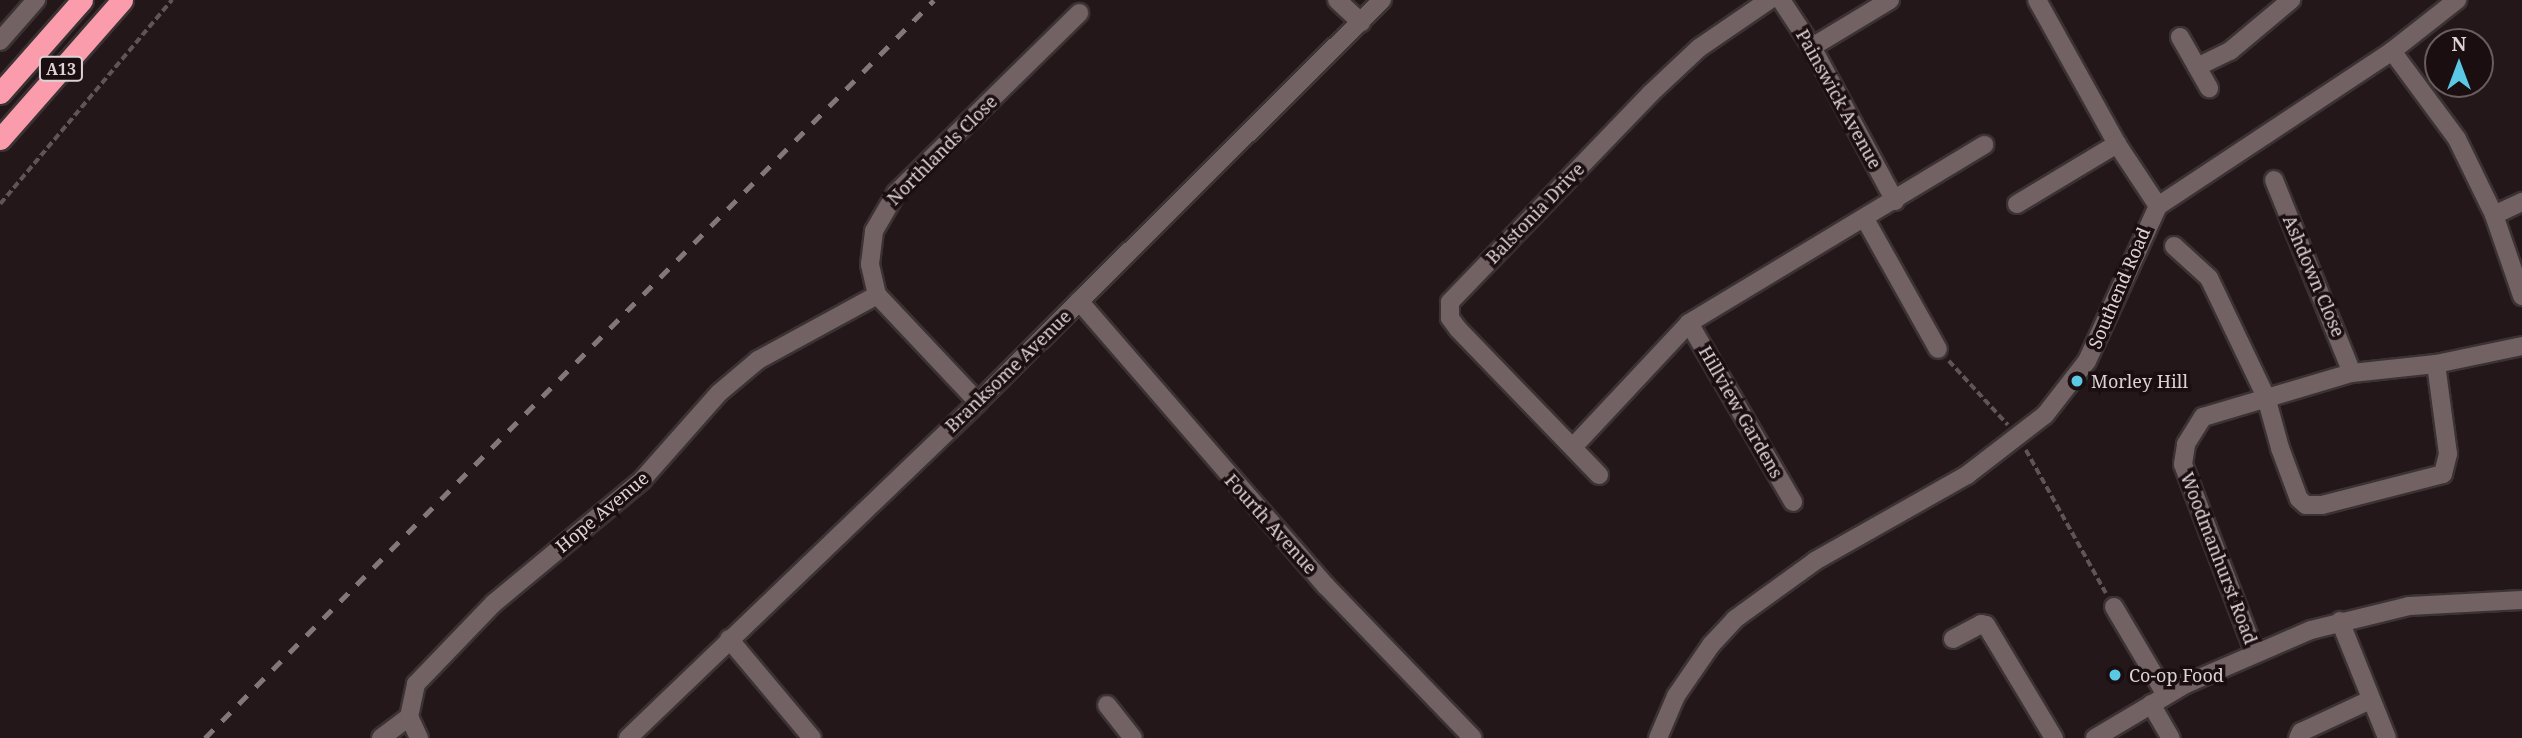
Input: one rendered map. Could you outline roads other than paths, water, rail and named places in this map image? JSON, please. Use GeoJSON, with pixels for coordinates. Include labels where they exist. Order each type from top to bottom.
{"type":"FeatureCollection","features":[{"type":"Feature","properties":{"kind":"highway","name":"A13"},"geometry":{"type":"LineString","coordinates":[[0,93],[82,0]]}},
{"type":"Feature","properties":{"kind":"highway","name":"A13"},"geometry":{"type":"LineString","coordinates":[[0,139],[122,0]]}},
{"type":"Feature","properties":{"kind":"street"},"geometry":{"type":"LineString","coordinates":[[0,41],[36,0]]}},
{"type":"Feature","properties":{"kind":"street"},"geometry":{"type":"LineString","coordinates":[[1337,0],[1361,22]]}},
{"type":"Feature","properties":{"kind":"street","name":"Branksome Avenue"},"geometry":{"type":"LineString","coordinates":[[628,738],[978,402],[1382,0]]}},
{"type":"Feature","properties":{"kind":"street","name":"Balstonia Drive"},"geometry":{"type":"LineString","coordinates":[[1599,475],[1574,446],[1458,329],[1450,318],[1450,302],[1650,94],[1699,48],[1769,0]]}},
{"type":"Feature","properties":{"kind":"street","name":"Painswick Avenue"},"geometry":{"type":"LineString","coordinates":[[1780,0],[1812,47],[1895,201]]}},
{"type":"Feature","properties":{"kind":"street"},"geometry":{"type":"LineString","coordinates":[[1812,47],[1890,0]]}},
{"type":"Feature","properties":{"kind":"street"},"geometry":{"type":"LineString","coordinates":[[2037,0],[2117,144],[2158,206]]}},
{"type":"Feature","properties":{"kind":"street"},"geometry":{"type":"LineString","coordinates":[[2197,67],[2230,51],[2291,0]]}},
{"type":"Feature","properties":{"kind":"street","name":"Southend Road"},"geometry":{"type":"LineString","coordinates":[[1658,738],[1676,695],[1710,645],[1735,619],[1815,561],[1967,475],[2045,415],[2087,361],[2158,206],[2392,51],[2457,0]]}},
{"type":"Feature","properties":{"kind":"street","name":"Northlands Close"},"geometry":{"type":"LineString","coordinates":[[877,295],[870,264],[872,242],[883,210],[1079,13]]}},
{"type":"Feature","properties":{"kind":"street"},"geometry":{"type":"LineString","coordinates":[[2180,37],[2209,88]]}},
{"type":"Feature","properties":{"kind":"street"},"geometry":{"type":"LineString","coordinates":[[2392,51],[2457,139],[2494,215],[2522,296]]}},
{"type":"Feature","properties":{"kind":"street"},"geometry":{"type":"LineString","coordinates":[[2017,204],[2117,144]]}},
{"type":"Feature","properties":{"kind":"street"},"geometry":{"type":"LineString","coordinates":[[1574,446],[1689,323],[1984,145]]}},
{"type":"Feature","properties":{"kind":"street","name":"Ashdown Close"},"geometry":{"type":"LineString","coordinates":[[2274,180],[2352,373]]}},
{"type":"Feature","properties":{"kind":"street"},"geometry":{"type":"LineString","coordinates":[[2494,215],[2522,202]]}},
{"type":"Feature","properties":{"kind":"street"},"geometry":{"type":"LineString","coordinates":[[1865,219],[1938,349]]}},
{"type":"Feature","properties":{"kind":"street"},"geometry":{"type":"LineString","coordinates":[[2174,246],[2209,278],[2266,397],[2299,499],[2312,506],[2443,474],[2448,454],[2436,364]]}},
{"type":"Feature","properties":{"kind":"street"},"geometry":{"type":"LineString","coordinates":[[877,295],[978,402]]}},
{"type":"Feature","properties":{"kind":"street","name":"Hope Avenue"},"geometry":{"type":"LineString","coordinates":[[409,717],[424,672],[494,603],[642,480],[719,393],[758,360],[877,295]]}},
{"type":"Feature","properties":{"kind":"street","name":"Fourth Avenue"},"geometry":{"type":"LineString","coordinates":[[1079,301],[1360,623],[1473,738]]}},
{"type":"Feature","properties":{"kind":"street","name":"Hillview Gardens"},"geometry":{"type":"LineString","coordinates":[[1689,323],[1794,502]]}},
{"type":"Feature","properties":{"kind":"street","name":"Woodmanhurst Road"},"geometry":{"type":"LineString","coordinates":[[2255,653],[2183,464],[2186,444],[2203,417],[2352,373],[2436,364],[2522,346]]}},
{"type":"Feature","properties":{"kind":"street"},"geometry":{"type":"LineString","coordinates":[[2095,738],[2159,699],[2255,653],[2340,621],[2409,606],[2522,600]]}},
{"type":"Feature","properties":{"kind":"street"},"geometry":{"type":"LineString","coordinates":[[2113,607],[2159,699],[2171,738]]}},
{"type":"Feature","properties":{"kind":"street"},"geometry":{"type":"LineString","coordinates":[[2340,621],[2387,738]]}},
{"type":"Feature","properties":{"kind":"street"},"geometry":{"type":"LineString","coordinates":[[1953,639],[1986,625],[2054,738]]}},
{"type":"Feature","properties":{"kind":"street"},"geometry":{"type":"LineString","coordinates":[[729,639],[812,738]]}},
{"type":"Feature","properties":{"kind":"street"},"geometry":{"type":"LineString","coordinates":[[2298,738],[2301,732],[2370,700]]}},
{"type":"Feature","properties":{"kind":"street"},"geometry":{"type":"LineString","coordinates":[[1107,705],[1133,738]]}},
{"type":"Feature","properties":{"kind":"street"},"geometry":{"type":"LineString","coordinates":[[381,738],[409,717],[419,738]]}},
{"type":"Feature","properties":{"kind":"railway"},"geometry":{"type":"LineString","coordinates":[[205,738],[934,0]]}},
{"type":"Feature","properties":{"kind":"place","name":"Morley Hill"},"geometry":{"type":"Point","coordinates":[2077,381]}},
{"type":"Feature","properties":{"kind":"place","name":"Co-op Food"},"geometry":{"type":"Point","coordinates":[2115,675]}}]}
